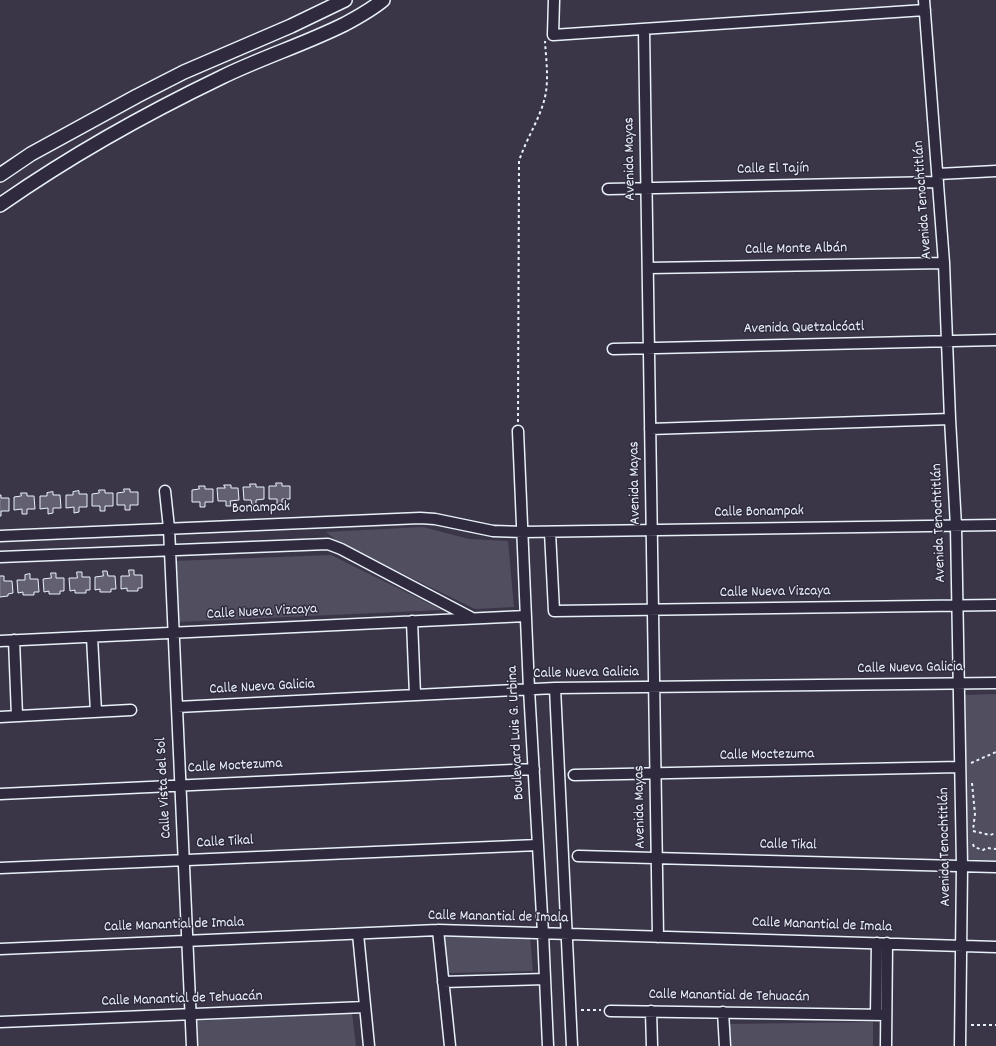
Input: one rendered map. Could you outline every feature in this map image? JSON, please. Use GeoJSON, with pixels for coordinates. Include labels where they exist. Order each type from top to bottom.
{"type":"FeatureCollection","features":[{"type":"Feature","properties":{"kind":"street"},"geometry":{"type":"LineString","coordinates":[[0,176],[31,154],[144,92],[184,72],[291,26],[345,0]]}},
{"type":"Feature","properties":{"kind":"street"},"geometry":{"type":"LineString","coordinates":[[0,205],[43,175],[93,145],[159,109],[224,76],[319,37],[372,10],[383,0]]}},
{"type":"Feature","properties":{"kind":"street"},"geometry":{"type":"LineString","coordinates":[[554,0],[553,35],[644,30],[924,5]]}},
{"type":"Feature","properties":{"kind":"street","name":"Avenida Tenochtitlán"},"geometry":{"type":"LineString","coordinates":[[924,5],[944,263],[956,526],[962,866],[960,1046]]}},
{"type":"Feature","properties":{"kind":"street","name":"Avenida Mayas"},"geometry":{"type":"LineString","coordinates":[[644,30],[658,937]]}},
{"type":"Feature","properties":{"kind":"street","name":"Calle El Tajín"},"geometry":{"type":"LineString","coordinates":[[608,189],[938,178],[996,171]]}},
{"type":"Feature","properties":{"kind":"street","name":"Calle Monte Albán"},"geometry":{"type":"LineString","coordinates":[[648,268],[944,263]]}},
{"type":"Feature","properties":{"kind":"street","name":"Avenida Quetzalcóatl"},"geometry":{"type":"LineString","coordinates":[[613,349],[996,340]]}},
{"type":"Feature","properties":{"kind":"street"},"geometry":{"type":"LineString","coordinates":[[650,429],[950,419]]}},
{"type":"Feature","properties":{"kind":"street","name":"Boulevard Luis G. Urbina"},"geometry":{"type":"LineString","coordinates":[[518,431],[529,689],[548,1046]]}},
{"type":"Feature","properties":{"kind":"street","name":"Calle Vista del Sol"},"geometry":{"type":"LineString","coordinates":[[166,491],[192,1046]]}},
{"type":"Feature","properties":{"kind":"street","name":"Bonampak"},"geometry":{"type":"LineString","coordinates":[[0,536],[420,518],[436,519],[493,530],[523,532]]}},
{"type":"Feature","properties":{"kind":"street","name":"Calle Bonampak"},"geometry":{"type":"LineString","coordinates":[[523,532],[996,525]]}},
{"type":"Feature","properties":{"kind":"street","name":"Calle Nueva Vizcaya"},"geometry":{"type":"LineString","coordinates":[[550,532],[554,611],[996,605]]}},
{"type":"Feature","properties":{"kind":"street"},"geometry":{"type":"LineString","coordinates":[[0,558],[328,544],[341,549],[472,618]]}},
{"type":"Feature","properties":{"kind":"street","name":"Calle Nueva Vizcaya"},"geometry":{"type":"LineString","coordinates":[[0,641],[526,616]]}},
{"type":"Feature","properties":{"kind":"street"},"geometry":{"type":"LineString","coordinates":[[412,621],[415,695]]}},
{"type":"Feature","properties":{"kind":"street"},"geometry":{"type":"LineString","coordinates":[[92,637],[96,712]]}},
{"type":"Feature","properties":{"kind":"street"},"geometry":{"type":"LineString","coordinates":[[14,640],[17,716]]}},
{"type":"Feature","properties":{"kind":"street","name":"Calle Nueva Galicia"},"geometry":{"type":"LineString","coordinates":[[177,707],[555,688],[996,683]]}},
{"type":"Feature","properties":{"kind":"street"},"geometry":{"type":"LineString","coordinates":[[555,688],[568,934],[572,1046]]}},
{"type":"Feature","properties":{"kind":"street"},"geometry":{"type":"LineString","coordinates":[[0,717],[131,710]]}},
{"type":"Feature","properties":{"kind":"street","name":"Calle Moctezuma"},"geometry":{"type":"LineString","coordinates":[[574,775],[960,767]]}},
{"type":"Feature","properties":{"kind":"street","name":"Calle Moctezuma"},"geometry":{"type":"LineString","coordinates":[[0,794],[399,774],[534,769]]}},
{"type":"Feature","properties":{"kind":"street","name":"Calle Tikal"},"geometry":{"type":"LineString","coordinates":[[0,868],[538,845]]}},
{"type":"Feature","properties":{"kind":"street","name":"Calle Tikal"},"geometry":{"type":"LineString","coordinates":[[578,856],[996,867]]}},
{"type":"Feature","properties":{"kind":"street"},"geometry":{"type":"LineString","coordinates":[[438,930],[450,1046]]}},
{"type":"Feature","properties":{"kind":"street","name":"Calle Manantial de Imala"},"geometry":{"type":"LineString","coordinates":[[0,949],[438,930],[996,947]]}},
{"type":"Feature","properties":{"kind":"street"},"geometry":{"type":"LineString","coordinates":[[358,934],[369,1046]]}},
{"type":"Feature","properties":{"kind":"street"},"geometry":{"type":"LineString","coordinates":[[876,1015],[877,943]]}},
{"type":"Feature","properties":{"kind":"street"},"geometry":{"type":"LineString","coordinates":[[886,1046],[887,943]]}},
{"type":"Feature","properties":{"kind":"street"},"geometry":{"type":"LineString","coordinates":[[443,982],[545,979]]}},
{"type":"Feature","properties":{"kind":"street","name":"Calle Manantial de Tehuacán"},"geometry":{"type":"LineString","coordinates":[[0,1022],[365,1007]]}},
{"type":"Feature","properties":{"kind":"street","name":"Calle Manantial de Tehuacán"},"geometry":{"type":"LineString","coordinates":[[610,1011],[886,1015]]}},
{"type":"Feature","properties":{"kind":"street"},"geometry":{"type":"LineString","coordinates":[[651,1011],[652,1046]]}},
{"type":"Feature","properties":{"kind":"street"},"geometry":{"type":"LineString","coordinates":[[724,1012],[725,1046]]}},
{"type":"Feature","properties":{"kind":"path"},"geometry":{"type":"LineString","coordinates":[[518,431],[519,160],[545,98],[547,86],[545,40],[547,36],[553,35]]}},
{"type":"Feature","properties":{"kind":"path"},"geometry":{"type":"LineString","coordinates":[[960,767],[996,752]]}},
{"type":"Feature","properties":{"kind":"path"},"geometry":{"type":"LineString","coordinates":[[972,780],[976,814],[972,835]]}},
{"type":"Feature","properties":{"kind":"path"},"geometry":{"type":"LineString","coordinates":[[961,821],[973,831],[990,835],[996,833]]}},
{"type":"Feature","properties":{"kind":"path"},"geometry":{"type":"LineString","coordinates":[[970,839],[974,847],[983,850],[987,848],[996,849]]}},
{"type":"Feature","properties":{"kind":"path"},"geometry":{"type":"LineString","coordinates":[[570,1009],[610,1011]]}},
{"type":"Feature","properties":{"kind":"path"},"geometry":{"type":"LineString","coordinates":[[960,1025],[996,1025]]}},
{"type":"Feature","properties":{"kind":"shaded area"},"geometry":{"type":"Polygon","coordinates":[[[423,527],[469,539],[508,541],[514,607],[475,609],[338,542],[326,532],[423,527]]]}},
{"type":"Feature","properties":{"kind":"shaded area"},"geometry":{"type":"Polygon","coordinates":[[[331,555],[442,610],[177,622],[174,561],[331,555]]]}},
{"type":"Feature","properties":{"kind":"shaded area"},"geometry":{"type":"Polygon","coordinates":[[[996,694],[996,861],[965,861],[962,695],[996,694]]]}},
{"type":"Feature","properties":{"kind":"shaded area"},"geometry":{"type":"Polygon","coordinates":[[[440,936],[530,937],[533,971],[445,973],[440,936]]]}},
{"type":"Feature","properties":{"kind":"shaded area"},"geometry":{"type":"Polygon","coordinates":[[[352,1013],[356,1046],[197,1046],[196,1021],[352,1013]]]}},
{"type":"Feature","properties":{"kind":"shaded area"},"geometry":{"type":"Polygon","coordinates":[[[873,1022],[873,1046],[729,1046],[729,1024],[873,1022]]]}},
{"type":"Feature","properties":{"kind":"building"},"geometry":{"type":"Polygon","coordinates":[[[276,483],[282,483],[282,486],[290,486],[290,499],[282,499],[282,504],[277,504],[277,499],[269,499],[269,486],[276,486],[276,483]]]}},
{"type":"Feature","properties":{"kind":"building"},"geometry":{"type":"Polygon","coordinates":[[[250,484],[256,484],[256,487],[264,487],[264,499],[256,500],[256,505],[252,505],[251,500],[244,500],[243,487],[250,487],[250,484]]]}},
{"type":"Feature","properties":{"kind":"building"},"geometry":{"type":"Polygon","coordinates":[[[224,485],[231,485],[231,488],[238,488],[239,500],[230,501],[231,506],[226,506],[226,501],[218,501],[217,488],[225,488],[224,485]]]}},
{"type":"Feature","properties":{"kind":"building"},"geometry":{"type":"Polygon","coordinates":[[[199,486],[205,486],[205,489],[213,489],[213,502],[205,502],[205,507],[200,507],[200,502],[192,502],[192,490],[199,489],[199,486]]]}},
{"type":"Feature","properties":{"kind":"building"},"geometry":{"type":"Polygon","coordinates":[[[124,489],[130,489],[130,492],[138,492],[138,505],[130,505],[130,510],[125,510],[125,505],[117,505],[117,493],[124,492],[124,489]]]}},
{"type":"Feature","properties":{"kind":"building"},"geometry":{"type":"Polygon","coordinates":[[[99,490],[105,490],[105,493],[113,493],[113,506],[105,506],[105,511],[100,511],[100,506],[92,506],[92,494],[99,493],[99,490]]]}},
{"type":"Feature","properties":{"kind":"building"},"geometry":{"type":"Polygon","coordinates":[[[79,491],[79,494],[87,494],[87,507],[79,507],[79,512],[74,513],[74,507],[66,508],[66,495],[73,495],[73,492],[79,491]]]}},
{"type":"Feature","properties":{"kind":"building"},"geometry":{"type":"Polygon","coordinates":[[[53,492],[53,495],[60,495],[61,508],[53,508],[53,513],[48,514],[48,508],[40,509],[40,496],[47,496],[47,493],[53,492]]]}},
{"type":"Feature","properties":{"kind":"building"},"geometry":{"type":"Polygon","coordinates":[[[21,493],[27,493],[27,496],[34,496],[35,509],[27,509],[27,514],[22,514],[22,509],[14,510],[14,497],[21,496],[21,493]]]}},
{"type":"Feature","properties":{"kind":"building"},"geometry":{"type":"Polygon","coordinates":[[[0,495],[1,498],[9,498],[9,511],[1,511],[1,516],[0,516],[0,495]]]}},
{"type":"Feature","properties":{"kind":"building"},"geometry":{"type":"Polygon","coordinates":[[[129,570],[134,570],[134,575],[142,575],[142,588],[138,588],[138,591],[127,591],[127,588],[121,589],[121,576],[129,576],[129,570]]]}},
{"type":"Feature","properties":{"kind":"building"},"geometry":{"type":"Polygon","coordinates":[[[103,571],[107,571],[108,576],[115,576],[116,589],[111,589],[111,592],[100,592],[100,589],[95,590],[95,577],[103,576],[103,571]]]}},
{"type":"Feature","properties":{"kind":"building"},"geometry":{"type":"Polygon","coordinates":[[[77,572],[82,572],[82,577],[90,577],[90,590],[86,590],[86,593],[75,593],[75,590],[70,591],[69,578],[77,578],[77,572]]]}},
{"type":"Feature","properties":{"kind":"building"},"geometry":{"type":"Polygon","coordinates":[[[51,573],[56,573],[56,578],[64,578],[64,591],[60,591],[60,594],[49,594],[49,591],[44,592],[43,579],[51,578],[51,573]]]}},
{"type":"Feature","properties":{"kind":"building"},"geometry":{"type":"Polygon","coordinates":[[[30,574],[30,579],[38,579],[39,592],[34,592],[34,595],[23,595],[23,592],[18,593],[17,580],[25,580],[25,575],[30,574]]]}},
{"type":"Feature","properties":{"kind":"building"},"geometry":{"type":"Polygon","coordinates":[[[0,576],[4,576],[4,581],[12,581],[13,593],[8,594],[8,596],[0,597],[0,576]]]}}]}
